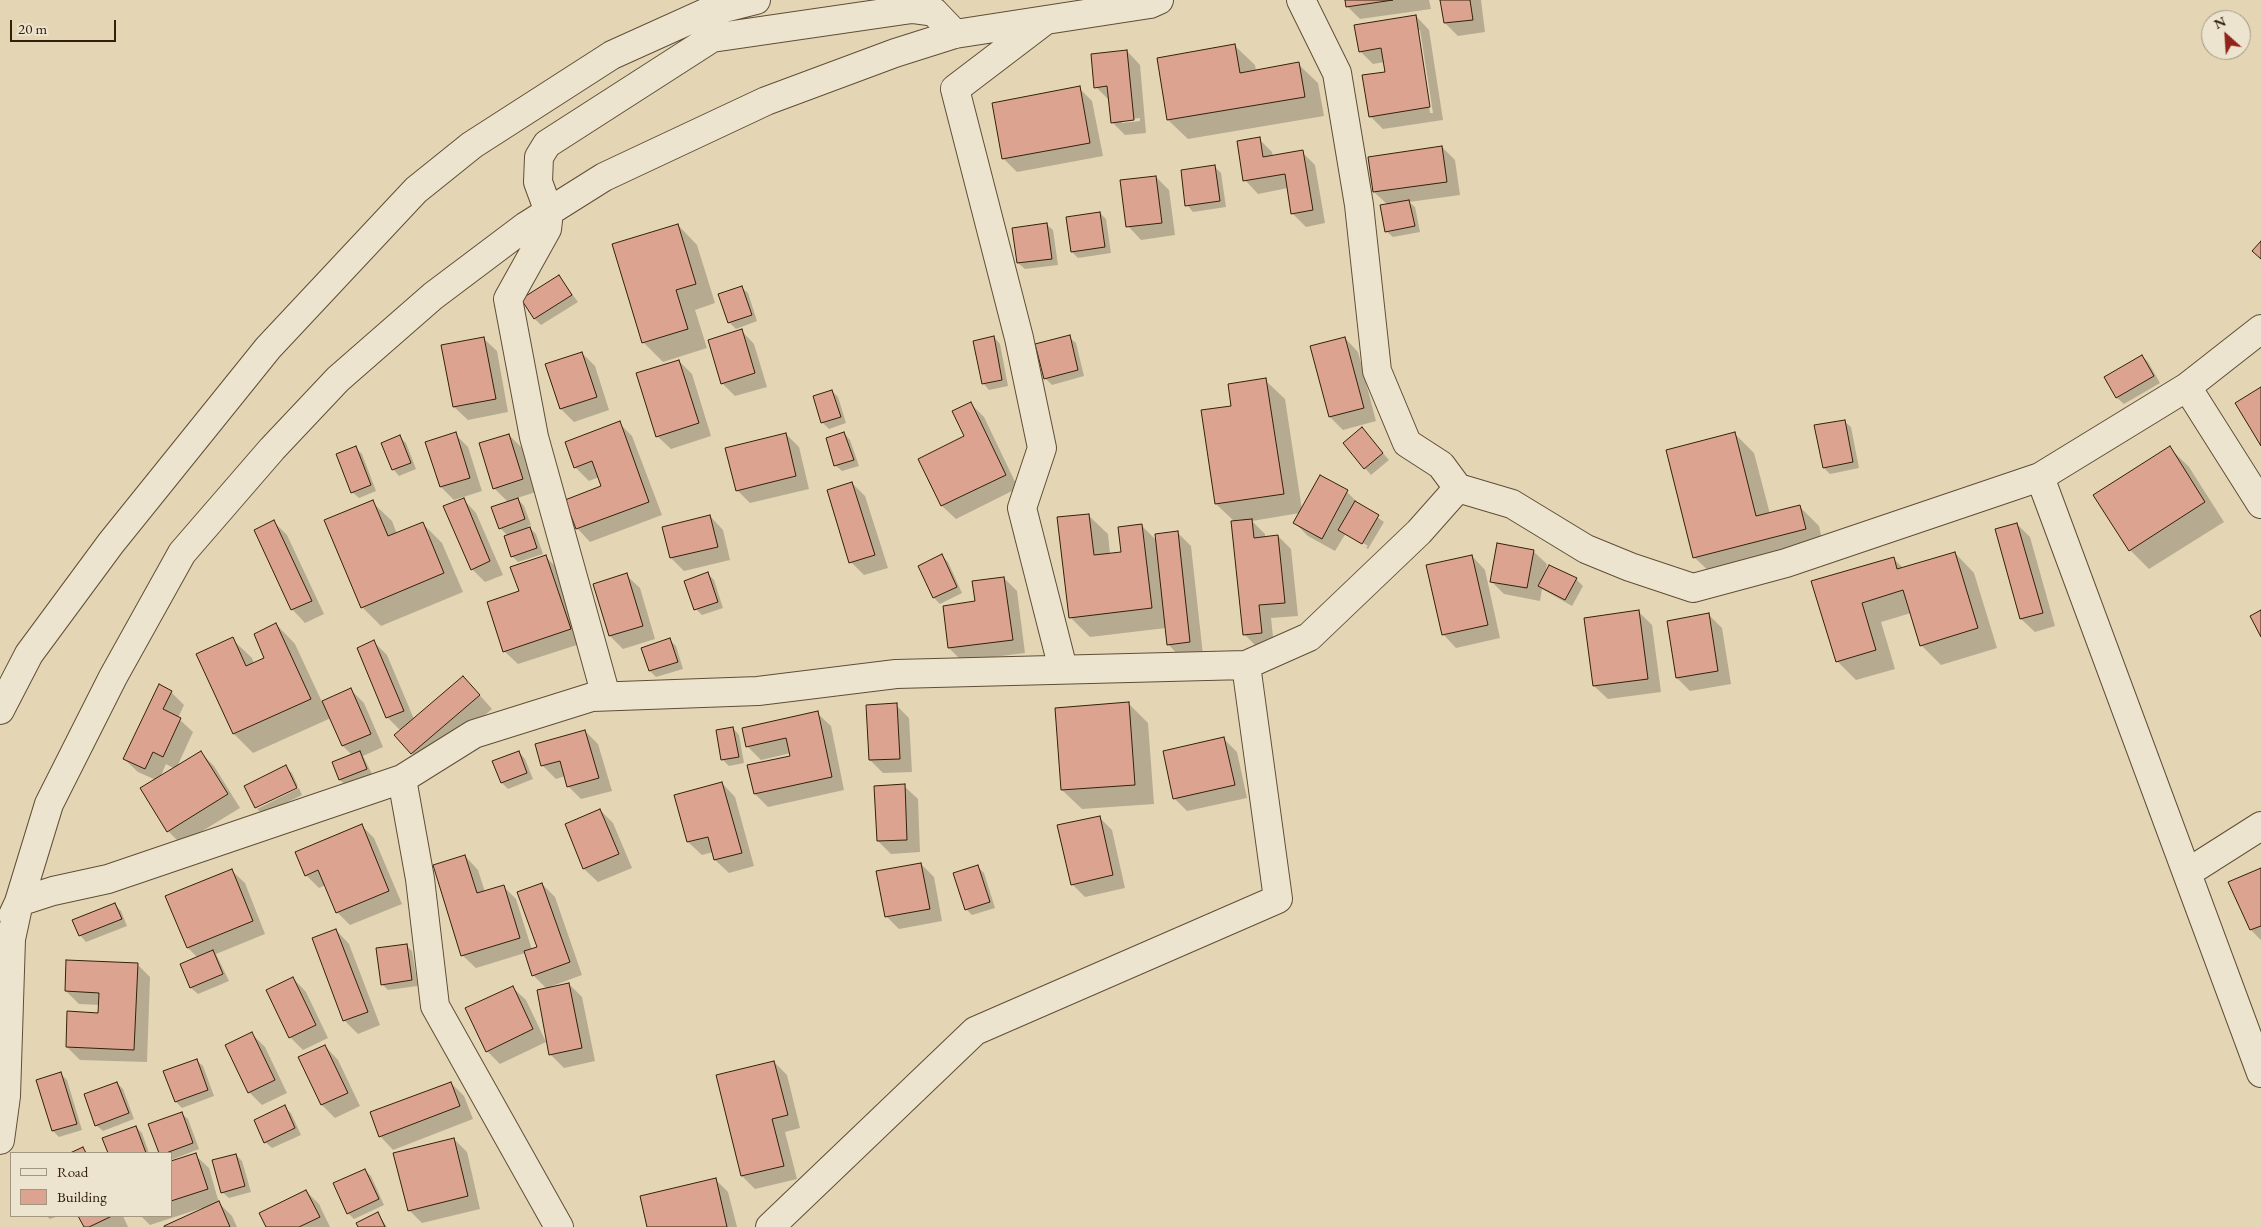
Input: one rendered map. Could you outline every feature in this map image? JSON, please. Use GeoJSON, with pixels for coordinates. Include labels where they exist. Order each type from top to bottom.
{"type":"FeatureCollection","features":[{"type":"Feature","properties":{"kind":"street"},"geometry":{"type":"LineString","coordinates":[[606,696],[534,438],[508,299],[547,229],[549,212],[538,182],[539,157],[547,144],[709,25],[756,0]]}},
{"type":"Feature","properties":{"kind":"street"},"geometry":{"type":"LineString","coordinates":[[0,1140],[6,1096],[11,939],[19,902],[49,804],[113,677],[182,553],[272,449],[338,379],[433,296],[526,226],[604,177],[766,101],[895,52],[955,34],[1150,4],[1160,0]]}},
{"type":"Feature","properties":{"kind":"street"},"geometry":{"type":"LineString","coordinates":[[1301,0],[1336,74],[1359,204],[1377,371],[1407,443],[1441,466],[1458,488],[1512,504],[1586,549],[1630,567],[1693,588],[1786,563],[2040,477],[2187,387],[2261,328]]}},
{"type":"Feature","properties":{"kind":"street"},"geometry":{"type":"LineString","coordinates":[[0,710],[29,654],[130,521],[268,348],[416,190],[472,145],[612,55],[709,25],[912,9],[934,12],[955,34]]}},
{"type":"Feature","properties":{"kind":"street"},"geometry":{"type":"LineString","coordinates":[[1046,20],[955,89],[1019,338],[1042,448],[1022,508],[1064,669]]}},
{"type":"Feature","properties":{"kind":"street"},"geometry":{"type":"LineString","coordinates":[[2187,387],[2261,504]]}},
{"type":"Feature","properties":{"kind":"street"},"geometry":{"type":"LineString","coordinates":[[2040,477],[2261,1073]]}},
{"type":"Feature","properties":{"kind":"street"},"geometry":{"type":"LineString","coordinates":[[0,939],[19,902],[53,891],[108,879],[402,779],[474,734],[592,696],[758,691],[896,674],[1246,665],[1309,637],[1419,532],[1458,488]]}},
{"type":"Feature","properties":{"kind":"street"},"geometry":{"type":"LineString","coordinates":[[770,1227],[974,1030],[1278,899],[1246,665]]}},
{"type":"Feature","properties":{"kind":"street"},"geometry":{"type":"LineString","coordinates":[[402,779],[420,880],[435,1006],[559,1227]]}},
{"type":"Feature","properties":{"kind":"street"},"geometry":{"type":"LineString","coordinates":[[2187,873],[2261,826]]}},
{"type":"Feature","properties":{"kind":"building"},"geometry":{"type":"Polygon","coordinates":[[[1345,0],[1393,0],[1346,7],[1345,0]]]}},
{"type":"Feature","properties":{"kind":"building"},"geometry":{"type":"Polygon","coordinates":[[[1440,0],[1470,0],[1473,20],[1444,23],[1440,0]]]}},
{"type":"Feature","properties":{"kind":"building"},"geometry":{"type":"Polygon","coordinates":[[[1416,15],[1430,107],[1369,117],[1362,75],[1385,72],[1381,48],[1359,52],[1354,25],[1416,15]]]}},
{"type":"Feature","properties":{"kind":"building"},"geometry":{"type":"Polygon","coordinates":[[[1235,44],[1240,73],[1299,62],[1305,97],[1167,120],[1157,58],[1235,44]]]}},
{"type":"Feature","properties":{"kind":"building"},"geometry":{"type":"Polygon","coordinates":[[[1127,50],[1134,120],[1111,123],[1107,86],[1094,88],[1091,54],[1127,50]]]}},
{"type":"Feature","properties":{"kind":"building"},"geometry":{"type":"Polygon","coordinates":[[[1080,86],[1090,143],[1002,159],[992,103],[1080,86]]]}},
{"type":"Feature","properties":{"kind":"building"},"geometry":{"type":"Polygon","coordinates":[[[1260,137],[1263,157],[1303,150],[1313,210],[1291,214],[1285,174],[1243,181],[1237,141],[1260,137]]]}},
{"type":"Feature","properties":{"kind":"building"},"geometry":{"type":"Polygon","coordinates":[[[1442,146],[1447,182],[1373,192],[1368,157],[1442,146]]]}},
{"type":"Feature","properties":{"kind":"building"},"geometry":{"type":"Polygon","coordinates":[[[1215,165],[1220,201],[1185,206],[1181,170],[1215,165]]]}},
{"type":"Feature","properties":{"kind":"building"},"geometry":{"type":"Polygon","coordinates":[[[1156,176],[1162,223],[1126,227],[1120,180],[1156,176]]]}},
{"type":"Feature","properties":{"kind":"building"},"geometry":{"type":"Polygon","coordinates":[[[1409,200],[1415,226],[1385,232],[1380,205],[1409,200]]]}},
{"type":"Feature","properties":{"kind":"building"},"geometry":{"type":"Polygon","coordinates":[[[1100,212],[1105,247],[1071,252],[1066,217],[1100,212]]]}},
{"type":"Feature","properties":{"kind":"building"},"geometry":{"type":"Polygon","coordinates":[[[1047,223],[1052,259],[1017,263],[1012,228],[1047,223]]]}},
{"type":"Feature","properties":{"kind":"building"},"geometry":{"type":"Polygon","coordinates":[[[678,224],[696,284],[676,290],[688,329],[642,343],[612,244],[678,224]]]}},
{"type":"Feature","properties":{"kind":"building"},"geometry":{"type":"Polygon","coordinates":[[[2261,241],[2261,259],[2252,251],[2261,241]]]}},
{"type":"Feature","properties":{"kind":"building"},"geometry":{"type":"Polygon","coordinates":[[[559,275],[572,295],[534,319],[521,299],[559,275]]]}},
{"type":"Feature","properties":{"kind":"building"},"geometry":{"type":"Polygon","coordinates":[[[742,286],[752,315],[728,323],[718,294],[742,286]]]}},
{"type":"Feature","properties":{"kind":"building"},"geometry":{"type":"Polygon","coordinates":[[[742,329],[755,373],[721,384],[708,340],[742,329]]]}},
{"type":"Feature","properties":{"kind":"building"},"geometry":{"type":"Polygon","coordinates":[[[1070,335],[1078,370],[1044,379],[1035,344],[1070,335]]]}},
{"type":"Feature","properties":{"kind":"building"},"geometry":{"type":"Polygon","coordinates":[[[994,336],[1002,380],[982,384],[973,341],[994,336]]]}},
{"type":"Feature","properties":{"kind":"building"},"geometry":{"type":"Polygon","coordinates":[[[484,337],[496,399],[453,407],[441,345],[484,337]]]}},
{"type":"Feature","properties":{"kind":"building"},"geometry":{"type":"Polygon","coordinates":[[[1345,337],[1364,408],[1329,417],[1310,346],[1345,337]]]}},
{"type":"Feature","properties":{"kind":"building"},"geometry":{"type":"Polygon","coordinates":[[[582,352],[597,397],[560,409],[545,364],[582,352]]]}},
{"type":"Feature","properties":{"kind":"building"},"geometry":{"type":"Polygon","coordinates":[[[2142,355],[2154,376],[2116,398],[2104,377],[2142,355]]]}},
{"type":"Feature","properties":{"kind":"building"},"geometry":{"type":"Polygon","coordinates":[[[679,360],[699,423],[656,437],[636,373],[679,360]]]}},
{"type":"Feature","properties":{"kind":"building"},"geometry":{"type":"Polygon","coordinates":[[[1266,378],[1284,494],[1215,504],[1201,410],[1231,406],[1228,384],[1266,378]]]}},
{"type":"Feature","properties":{"kind":"building"},"geometry":{"type":"Polygon","coordinates":[[[2261,387],[2261,446],[2235,403],[2261,387]]]}},
{"type":"Feature","properties":{"kind":"building"},"geometry":{"type":"Polygon","coordinates":[[[832,390],[841,417],[821,423],[813,396],[832,390]]]}},
{"type":"Feature","properties":{"kind":"building"},"geometry":{"type":"Polygon","coordinates":[[[971,402],[1006,475],[941,506],[918,459],[964,436],[952,411],[971,402]]]}},
{"type":"Feature","properties":{"kind":"building"},"geometry":{"type":"Polygon","coordinates":[[[1845,420],[1853,462],[1823,468],[1814,425],[1845,420]]]}},
{"type":"Feature","properties":{"kind":"building"},"geometry":{"type":"Polygon","coordinates":[[[620,421],[649,502],[576,529],[565,500],[601,486],[592,461],[574,468],[565,442],[620,421]]]}},
{"type":"Feature","properties":{"kind":"building"},"geometry":{"type":"Polygon","coordinates":[[[1362,427],[1383,453],[1364,469],[1343,443],[1362,427]]]}},
{"type":"Feature","properties":{"kind":"building"},"geometry":{"type":"Polygon","coordinates":[[[456,432],[470,478],[440,487],[425,442],[456,432]]]}},
{"type":"Feature","properties":{"kind":"building"},"geometry":{"type":"Polygon","coordinates":[[[844,432],[854,460],[834,466],[826,438],[844,432]]]}},
{"type":"Feature","properties":{"kind":"building"},"geometry":{"type":"Polygon","coordinates":[[[1735,432],[1756,516],[1800,505],[1806,529],[1693,558],[1666,450],[1735,432]]]}},
{"type":"Feature","properties":{"kind":"building"},"geometry":{"type":"Polygon","coordinates":[[[786,433],[796,476],[736,491],[725,448],[786,433]]]}},
{"type":"Feature","properties":{"kind":"building"},"geometry":{"type":"Polygon","coordinates":[[[509,434],[523,479],[493,489],[479,443],[509,434]]]}},
{"type":"Feature","properties":{"kind":"building"},"geometry":{"type":"Polygon","coordinates":[[[400,435],[411,463],[392,470],[381,443],[400,435]]]}},
{"type":"Feature","properties":{"kind":"building"},"geometry":{"type":"Polygon","coordinates":[[[356,446],[371,485],[351,493],[336,454],[356,446]]]}},
{"type":"Feature","properties":{"kind":"building"},"geometry":{"type":"Polygon","coordinates":[[[2170,446],[2205,502],[2129,551],[2093,495],[2170,446]]]}},
{"type":"Feature","properties":{"kind":"building"},"geometry":{"type":"Polygon","coordinates":[[[1320,475],[1348,490],[1322,539],[1293,523],[1320,475]]]}},
{"type":"Feature","properties":{"kind":"building"},"geometry":{"type":"Polygon","coordinates":[[[852,482],[875,555],[849,563],[827,490],[852,482]]]}},
{"type":"Feature","properties":{"kind":"building"},"geometry":{"type":"Polygon","coordinates":[[[464,498],[490,561],[471,570],[443,506],[464,498]]]}},
{"type":"Feature","properties":{"kind":"building"},"geometry":{"type":"Polygon","coordinates":[[[518,498],[525,519],[499,529],[491,507],[518,498]]]}},
{"type":"Feature","properties":{"kind":"building"},"geometry":{"type":"Polygon","coordinates":[[[373,500],[388,536],[423,522],[444,573],[361,608],[324,520],[373,500]]]}},
{"type":"Feature","properties":{"kind":"building"},"geometry":{"type":"Polygon","coordinates":[[[1355,501],[1379,515],[1362,544],[1338,530],[1355,501]]]}},
{"type":"Feature","properties":{"kind":"building"},"geometry":{"type":"Polygon","coordinates":[[[1089,514],[1094,555],[1121,552],[1118,527],[1142,524],[1152,608],[1069,618],[1057,517],[1089,514]]]}},
{"type":"Feature","properties":{"kind":"building"},"geometry":{"type":"Polygon","coordinates":[[[710,515],[718,547],[670,558],[662,527],[710,515]]]}},
{"type":"Feature","properties":{"kind":"building"},"geometry":{"type":"Polygon","coordinates":[[[1252,519],[1254,538],[1278,535],[1285,603],[1259,605],[1262,633],[1243,635],[1231,521],[1252,519]]]}},
{"type":"Feature","properties":{"kind":"building"},"geometry":{"type":"Polygon","coordinates":[[[274,520],[312,601],[291,610],[254,530],[274,520]]]}},
{"type":"Feature","properties":{"kind":"building"},"geometry":{"type":"Polygon","coordinates":[[[2017,523],[2043,613],[2020,619],[1995,529],[2017,523]]]}},
{"type":"Feature","properties":{"kind":"building"},"geometry":{"type":"Polygon","coordinates":[[[530,527],[537,548],[511,557],[504,536],[530,527]]]}},
{"type":"Feature","properties":{"kind":"building"},"geometry":{"type":"Polygon","coordinates":[[[1178,531],[1190,642],[1167,645],[1155,534],[1178,531]]]}},
{"type":"Feature","properties":{"kind":"building"},"geometry":{"type":"Polygon","coordinates":[[[1497,543],[1534,550],[1527,588],[1490,582],[1497,543]]]}},
{"type":"Feature","properties":{"kind":"building"},"geometry":{"type":"Polygon","coordinates":[[[1955,552],[1978,628],[1920,646],[1903,590],[1862,603],[1876,650],[1836,662],[1811,581],[1894,557],[1897,569],[1955,552]]]}},
{"type":"Feature","properties":{"kind":"building"},"geometry":{"type":"Polygon","coordinates":[[[942,554],[957,587],[933,598],[918,566],[942,554]]]}},
{"type":"Feature","properties":{"kind":"building"},"geometry":{"type":"Polygon","coordinates":[[[546,555],[571,629],[503,652],[487,602],[519,591],[510,567],[546,555]]]}},
{"type":"Feature","properties":{"kind":"building"},"geometry":{"type":"Polygon","coordinates":[[[1472,555],[1488,625],[1442,635],[1426,565],[1472,555]]]}},
{"type":"Feature","properties":{"kind":"building"},"geometry":{"type":"Polygon","coordinates":[[[1549,565],[1577,578],[1565,600],[1538,586],[1549,565]]]}},
{"type":"Feature","properties":{"kind":"building"},"geometry":{"type":"Polygon","coordinates":[[[708,572],[718,602],[694,610],[684,581],[708,572]]]}},
{"type":"Feature","properties":{"kind":"building"},"geometry":{"type":"Polygon","coordinates":[[[627,573],[643,626],[609,636],[593,584],[627,573]]]}},
{"type":"Feature","properties":{"kind":"building"},"geometry":{"type":"Polygon","coordinates":[[[1004,577],[1013,640],[948,648],[943,606],[975,601],[972,581],[1004,577]]]}},
{"type":"Feature","properties":{"kind":"building"},"geometry":{"type":"Polygon","coordinates":[[[1639,610],[1648,679],[1593,686],[1584,618],[1639,610]]]}},
{"type":"Feature","properties":{"kind":"building"},"geometry":{"type":"Polygon","coordinates":[[[2261,610],[2261,637],[2250,616],[2261,610]]]}},
{"type":"Feature","properties":{"kind":"building"},"geometry":{"type":"Polygon","coordinates":[[[1709,613],[1718,671],[1676,678],[1667,621],[1709,613]]]}},
{"type":"Feature","properties":{"kind":"building"},"geometry":{"type":"Polygon","coordinates":[[[276,623],[311,699],[233,734],[196,654],[233,637],[246,666],[264,658],[254,634],[276,623]]]}},
{"type":"Feature","properties":{"kind":"building"},"geometry":{"type":"Polygon","coordinates":[[[670,638],[678,662],[649,671],[641,648],[670,638]]]}},
{"type":"Feature","properties":{"kind":"building"},"geometry":{"type":"Polygon","coordinates":[[[374,640],[404,711],[386,718],[357,648],[374,640]]]}},
{"type":"Feature","properties":{"kind":"building"},"geometry":{"type":"Polygon","coordinates":[[[463,676],[480,695],[411,754],[394,735],[463,676]]]}},
{"type":"Feature","properties":{"kind":"building"},"geometry":{"type":"Polygon","coordinates":[[[159,684],[172,691],[163,709],[181,718],[163,757],[153,752],[145,769],[123,759],[159,684]]]}},
{"type":"Feature","properties":{"kind":"building"},"geometry":{"type":"Polygon","coordinates":[[[351,688],[371,734],[342,746],[322,701],[351,688]]]}},
{"type":"Feature","properties":{"kind":"building"},"geometry":{"type":"Polygon","coordinates":[[[1129,702],[1135,785],[1061,790],[1055,708],[1129,702]]]}},
{"type":"Feature","properties":{"kind":"building"},"geometry":{"type":"Polygon","coordinates":[[[897,703],[900,759],[869,760],[866,705],[897,703]]]}},
{"type":"Feature","properties":{"kind":"building"},"geometry":{"type":"Polygon","coordinates":[[[818,711],[832,777],[754,794],[747,765],[790,756],[786,738],[746,747],[742,728],[818,711]]]}},
{"type":"Feature","properties":{"kind":"building"},"geometry":{"type":"Polygon","coordinates":[[[733,727],[739,757],[721,760],[716,730],[733,727]]]}},
{"type":"Feature","properties":{"kind":"building"},"geometry":{"type":"Polygon","coordinates":[[[585,730],[599,778],[567,787],[560,761],[541,766],[535,744],[585,730]]]}},
{"type":"Feature","properties":{"kind":"building"},"geometry":{"type":"Polygon","coordinates":[[[1224,737],[1235,785],[1173,799],[1163,751],[1224,737]]]}},
{"type":"Feature","properties":{"kind":"building"},"geometry":{"type":"Polygon","coordinates":[[[201,751],[228,794],[167,832],[140,788],[201,751]]]}},
{"type":"Feature","properties":{"kind":"building"},"geometry":{"type":"Polygon","coordinates":[[[360,751],[367,769],[339,780],[332,762],[360,751]]]}},
{"type":"Feature","properties":{"kind":"building"},"geometry":{"type":"Polygon","coordinates":[[[519,751],[527,773],[501,783],[492,761],[519,751]]]}},
{"type":"Feature","properties":{"kind":"building"},"geometry":{"type":"Polygon","coordinates":[[[286,765],[297,788],[255,808],[244,786],[286,765]]]}},
{"type":"Feature","properties":{"kind":"building"},"geometry":{"type":"Polygon","coordinates":[[[722,782],[742,853],[714,860],[708,837],[687,842],[674,795],[722,782]]]}},
{"type":"Feature","properties":{"kind":"building"},"geometry":{"type":"Polygon","coordinates":[[[905,784],[907,840],[877,841],[874,786],[905,784]]]}},
{"type":"Feature","properties":{"kind":"building"},"geometry":{"type":"Polygon","coordinates":[[[600,809],[619,854],[583,869],[565,824],[600,809]]]}},
{"type":"Feature","properties":{"kind":"building"},"geometry":{"type":"Polygon","coordinates":[[[1100,816],[1113,875],[1071,885],[1057,825],[1100,816]]]}},
{"type":"Feature","properties":{"kind":"building"},"geometry":{"type":"Polygon","coordinates":[[[362,824],[389,891],[336,913],[318,870],[305,876],[295,852],[362,824]]]}},
{"type":"Feature","properties":{"kind":"building"},"geometry":{"type":"Polygon","coordinates":[[[465,855],[477,893],[504,885],[520,938],[461,956],[433,865],[465,855]]]}},
{"type":"Feature","properties":{"kind":"building"},"geometry":{"type":"Polygon","coordinates":[[[921,863],[930,909],[885,917],[876,871],[921,863]]]}},
{"type":"Feature","properties":{"kind":"building"},"geometry":{"type":"Polygon","coordinates":[[[978,865],[990,902],[965,910],[953,873],[978,865]]]}},
{"type":"Feature","properties":{"kind":"building"},"geometry":{"type":"Polygon","coordinates":[[[2261,868],[2261,926],[2250,930],[2228,882],[2261,868]]]}},
{"type":"Feature","properties":{"kind":"building"},"geometry":{"type":"Polygon","coordinates":[[[232,869],[253,921],[187,948],[165,896],[232,869]]]}},
{"type":"Feature","properties":{"kind":"building"},"geometry":{"type":"Polygon","coordinates":[[[542,883],[570,962],[532,976],[524,951],[537,947],[517,892],[542,883]]]}},
{"type":"Feature","properties":{"kind":"building"},"geometry":{"type":"Polygon","coordinates":[[[115,903],[122,919],[79,936],[72,920],[115,903]]]}},
{"type":"Feature","properties":{"kind":"building"},"geometry":{"type":"Polygon","coordinates":[[[336,929],[368,1012],[343,1021],[312,938],[336,929]]]}},
{"type":"Feature","properties":{"kind":"building"},"geometry":{"type":"Polygon","coordinates":[[[407,944],[412,980],[381,985],[376,948],[407,944]]]}},
{"type":"Feature","properties":{"kind":"building"},"geometry":{"type":"Polygon","coordinates":[[[213,950],[223,974],[190,988],[180,964],[213,950]]]}},
{"type":"Feature","properties":{"kind":"building"},"geometry":{"type":"Polygon","coordinates":[[[66,960],[138,963],[134,1050],[66,1047],[67,1011],[98,1013],[99,993],[65,991],[66,960]]]}},
{"type":"Feature","properties":{"kind":"building"},"geometry":{"type":"Polygon","coordinates":[[[293,977],[316,1025],[289,1038],[266,990],[293,977]]]}},
{"type":"Feature","properties":{"kind":"building"},"geometry":{"type":"Polygon","coordinates":[[[569,983],[582,1048],[549,1055],[537,990],[569,983]]]}},
{"type":"Feature","properties":{"kind":"building"},"geometry":{"type":"Polygon","coordinates":[[[513,986],[533,1029],[486,1052],[465,1008],[513,986]]]}},
{"type":"Feature","properties":{"kind":"building"},"geometry":{"type":"Polygon","coordinates":[[[252,1032],[275,1080],[248,1093],[225,1045],[252,1032]]]}},
{"type":"Feature","properties":{"kind":"building"},"geometry":{"type":"Polygon","coordinates":[[[325,1045],[348,1093],[321,1105],[298,1057],[325,1045]]]}},
{"type":"Feature","properties":{"kind":"building"},"geometry":{"type":"Polygon","coordinates":[[[197,1059],[208,1090],[175,1102],[163,1071],[197,1059]]]}},
{"type":"Feature","properties":{"kind":"building"},"geometry":{"type":"Polygon","coordinates":[[[774,1061],[788,1115],[772,1119],[784,1166],[741,1176],[716,1075],[774,1061]]]}},
{"type":"Feature","properties":{"kind":"building"},"geometry":{"type":"Polygon","coordinates":[[[61,1072],[77,1124],[52,1131],[36,1080],[61,1072]]]}},
{"type":"Feature","properties":{"kind":"building"},"geometry":{"type":"Polygon","coordinates":[[[117,1082],[129,1113],[95,1126],[84,1094],[117,1082]]]}},
{"type":"Feature","properties":{"kind":"building"},"geometry":{"type":"Polygon","coordinates":[[[451,1082],[460,1106],[379,1137],[370,1112],[451,1082]]]}},
{"type":"Feature","properties":{"kind":"building"},"geometry":{"type":"Polygon","coordinates":[[[285,1105],[295,1128],[264,1143],[254,1120],[285,1105]]]}},
{"type":"Feature","properties":{"kind":"building"},"geometry":{"type":"Polygon","coordinates":[[[182,1112],[193,1143],[169,1152],[159,1152],[148,1124],[182,1112]]]}},
{"type":"Feature","properties":{"kind":"building"},"geometry":{"type":"Polygon","coordinates":[[[136,1126],[146,1152],[108,1152],[102,1138],[136,1126]]]}},
{"type":"Feature","properties":{"kind":"building"},"geometry":{"type":"Polygon","coordinates":[[[454,1138],[468,1196],[408,1211],[393,1153],[454,1138]]]}},
{"type":"Feature","properties":{"kind":"building"},"geometry":{"type":"Polygon","coordinates":[[[83,1147],[86,1152],[72,1152],[83,1147]]]}},
{"type":"Feature","properties":{"kind":"building"},"geometry":{"type":"Polygon","coordinates":[[[196,1153],[208,1189],[172,1201],[172,1161],[196,1153]]]}},
{"type":"Feature","properties":{"kind":"building"},"geometry":{"type":"Polygon","coordinates":[[[236,1154],[245,1186],[221,1193],[212,1160],[236,1154]]]}},
{"type":"Feature","properties":{"kind":"building"},"geometry":{"type":"Polygon","coordinates":[[[365,1169],[379,1199],[347,1214],[333,1183],[365,1169]]]}},
{"type":"Feature","properties":{"kind":"building"},"geometry":{"type":"Polygon","coordinates":[[[716,1178],[727,1227],[647,1227],[640,1196],[716,1178]]]}},
{"type":"Feature","properties":{"kind":"building"},"geometry":{"type":"Polygon","coordinates":[[[306,1190],[320,1217],[299,1227],[266,1227],[259,1213],[306,1190]]]}},
{"type":"Feature","properties":{"kind":"building"},"geometry":{"type":"Polygon","coordinates":[[[219,1201],[230,1227],[164,1227],[164,1226],[219,1201]]]}},
{"type":"Feature","properties":{"kind":"building"},"geometry":{"type":"Polygon","coordinates":[[[378,1212],[385,1227],[358,1227],[356,1223],[378,1212]]]}},
{"type":"Feature","properties":{"kind":"building"},"geometry":{"type":"Polygon","coordinates":[[[79,1217],[110,1217],[89,1227],[84,1227],[79,1217]]]}}]}
